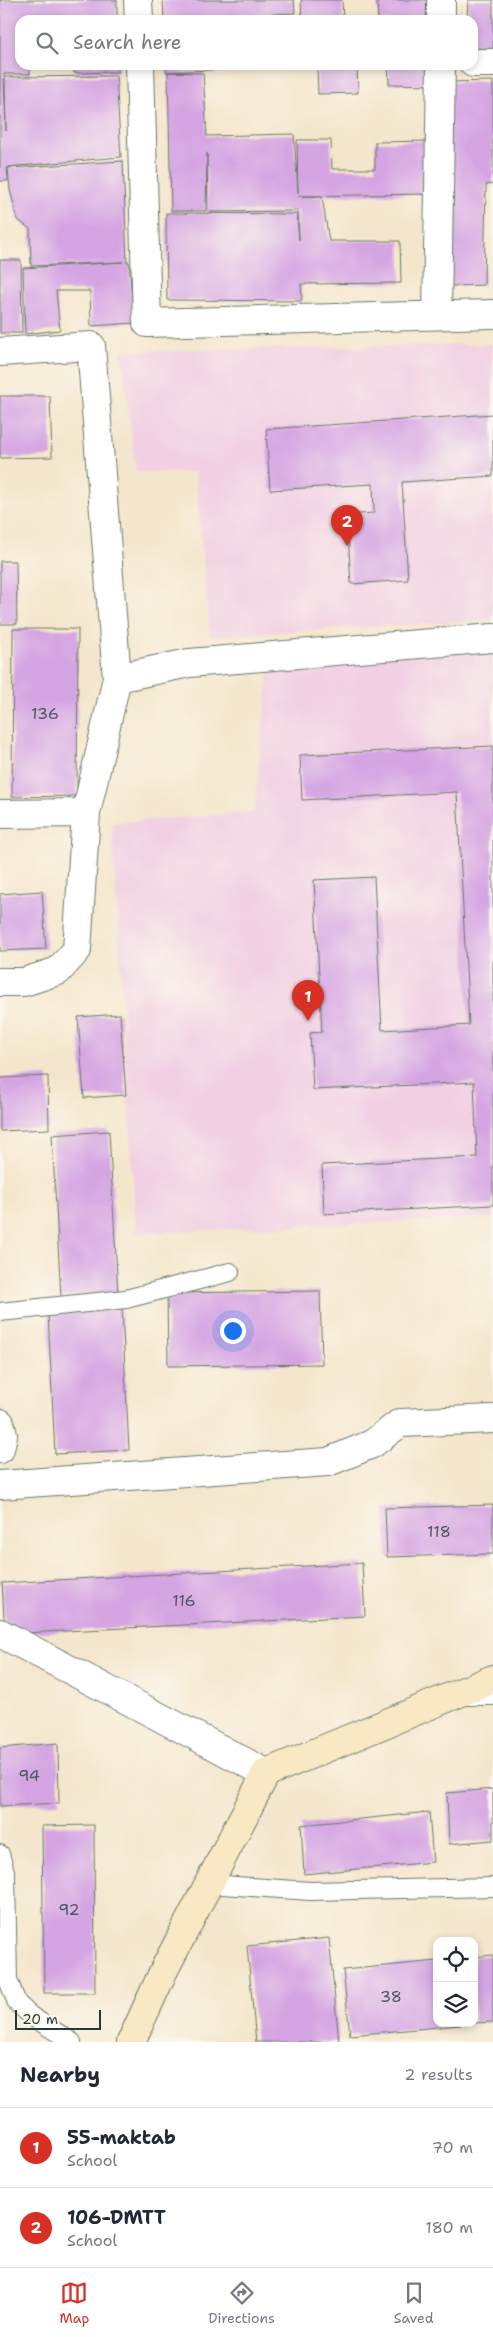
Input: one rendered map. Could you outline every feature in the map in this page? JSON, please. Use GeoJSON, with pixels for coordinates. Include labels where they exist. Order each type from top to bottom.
{"type":"FeatureCollection","features":[{"type":"Feature","properties":{"kind":"street"},"geometry":{"type":"LineString","coordinates":[[138,0],[139,15]]}},
{"type":"Feature","properties":{"kind":"street"},"geometry":{"type":"LineString","coordinates":[[441,0],[441,15]]}},
{"type":"Feature","properties":{"kind":"street"},"geometry":{"type":"LineString","coordinates":[[478,63],[493,63]]}},
{"type":"Feature","properties":{"kind":"street"},"geometry":{"type":"LineString","coordinates":[[140,70],[147,323],[493,314]]}},
{"type":"Feature","properties":{"kind":"street"},"geometry":{"type":"LineString","coordinates":[[437,315],[441,70]]}},
{"type":"Feature","properties":{"kind":"street"},"geometry":{"type":"LineString","coordinates":[[0,352],[91,346],[117,678],[86,813],[77,950],[58,971],[24,982],[0,982]]}},
{"type":"Feature","properties":{"kind":"street"},"geometry":{"type":"LineString","coordinates":[[117,678],[189,663],[493,638]]}},
{"type":"Feature","properties":{"kind":"street"},"geometry":{"type":"LineString","coordinates":[[0,814],[86,813]]}},
{"type":"Feature","properties":{"kind":"street"},"geometry":{"type":"LineString","coordinates":[[0,1485],[328,1462],[372,1444],[400,1423],[493,1419]]}},
{"type":"Feature","properties":{"kind":"street"},"geometry":{"type":"LineString","coordinates":[[0,1423],[2,1435],[0,1449]]}},
{"type":"Feature","properties":{"kind":"street"},"geometry":{"type":"LineString","coordinates":[[0,1633],[266,1773]]}},
{"type":"Feature","properties":{"kind":"street"},"geometry":{"type":"LineString","coordinates":[[132,2042],[164,1970],[266,1773],[457,1696],[493,1679]]}},
{"type":"Feature","properties":{"kind":"lane"},"geometry":{"type":"LineString","coordinates":[[0,1312],[126,1299],[230,1272]]}},
{"type":"Feature","properties":{"kind":"lane"},"geometry":{"type":"LineString","coordinates":[[457,1696],[493,1696]]}},
{"type":"Feature","properties":{"kind":"lane"},"geometry":{"type":"LineString","coordinates":[[0,1854],[6,1875],[8,1980],[17,2004],[31,2016],[72,2042]]}},
{"type":"Feature","properties":{"kind":"lane"},"geometry":{"type":"LineString","coordinates":[[209,1884],[310,1891],[493,1888]]}},
{"type":"Feature","properties":{"kind":"shaded area"},"geometry":{"type":"Polygon","coordinates":[[[493,344],[493,620],[210,636],[195,472],[136,472],[121,351],[493,344]]]}},
{"type":"Feature","properties":{"kind":"shaded area"},"geometry":{"type":"Polygon","coordinates":[[[493,649],[493,1218],[136,1233],[112,823],[254,812],[270,664],[493,649]]]}},
{"type":"Feature","properties":{"kind":"building"},"geometry":{"type":"Polygon","coordinates":[[[0,0],[117,0],[117,15],[15,15],[15,70],[30,70],[30,74],[4,74],[6,131],[5,77],[116,76],[121,157],[7,167],[8,181],[0,181],[0,0]]]}},
{"type":"Feature","properties":{"kind":"building"},"geometry":{"type":"Polygon","coordinates":[[[163,0],[294,0],[295,13],[252,15],[164,15],[163,0]]]}},
{"type":"Feature","properties":{"kind":"building"},"geometry":{"type":"Polygon","coordinates":[[[301,0],[342,0],[343,15],[302,15],[301,0]]]}},
{"type":"Feature","properties":{"kind":"building"},"geometry":{"type":"Polygon","coordinates":[[[377,0],[431,0],[431,15],[378,15],[377,0]]]}},
{"type":"Feature","properties":{"kind":"building"},"geometry":{"type":"Polygon","coordinates":[[[468,0],[493,0],[493,50],[478,49],[478,15],[467,15],[468,0]]]}},
{"type":"Feature","properties":{"kind":"building"},"geometry":{"type":"Polygon","coordinates":[[[74,70],[118,70],[118,72],[74,73],[74,70]]]}},
{"type":"Feature","properties":{"kind":"building"},"geometry":{"type":"Polygon","coordinates":[[[166,70],[210,70],[166,72],[166,70]]]}},
{"type":"Feature","properties":{"kind":"building"},"geometry":{"type":"Polygon","coordinates":[[[317,70],[357,70],[358,93],[318,94],[317,70]]]}},
{"type":"Feature","properties":{"kind":"building"},"geometry":{"type":"Polygon","coordinates":[[[388,70],[428,70],[428,85],[389,84],[388,70]]]}},
{"type":"Feature","properties":{"kind":"building"},"geometry":{"type":"Polygon","coordinates":[[[168,72],[203,73],[207,136],[294,134],[298,193],[297,140],[331,140],[332,169],[375,169],[375,142],[429,141],[430,194],[298,196],[322,197],[329,241],[400,241],[401,283],[301,284],[302,301],[167,300],[166,213],[297,214],[299,240],[298,211],[208,212],[207,153],[206,211],[171,211],[168,72]]]}},
{"type":"Feature","properties":{"kind":"building"},"geometry":{"type":"Polygon","coordinates":[[[493,81],[493,184],[486,185],[484,285],[452,286],[446,82],[493,81]]]}},
{"type":"Feature","properties":{"kind":"building"},"geometry":{"type":"Polygon","coordinates":[[[123,161],[127,262],[129,262],[134,323],[91,326],[90,291],[56,291],[60,330],[25,334],[23,268],[123,262],[31,266],[30,229],[18,220],[10,190],[8,168],[123,161]]]}},
{"type":"Feature","properties":{"kind":"building"},"geometry":{"type":"Polygon","coordinates":[[[0,260],[21,260],[22,333],[0,333],[0,260]]]}},
{"type":"Feature","properties":{"kind":"building"},"geometry":{"type":"Polygon","coordinates":[[[0,396],[50,396],[52,457],[0,458],[0,396]]]}},
{"type":"Feature","properties":{"kind":"building"},"geometry":{"type":"Polygon","coordinates":[[[493,414],[493,476],[402,482],[408,580],[351,584],[347,515],[374,513],[373,484],[270,490],[266,429],[493,414]]]}},
{"type":"Feature","properties":{"kind":"building"},"geometry":{"type":"Polygon","coordinates":[[[0,561],[16,561],[17,624],[0,624],[0,561]]]}},
{"type":"Feature","properties":{"kind":"building"},"geometry":{"type":"Polygon","coordinates":[[[13,629],[78,629],[77,796],[12,797],[13,629]]]}},
{"type":"Feature","properties":{"kind":"building"},"geometry":{"type":"Polygon","coordinates":[[[493,746],[493,1205],[324,1214],[322,1165],[477,1157],[474,1082],[313,1090],[310,1033],[322,1032],[314,880],[374,877],[382,1030],[469,1025],[457,792],[302,800],[300,755],[493,746]]]}},
{"type":"Feature","properties":{"kind":"building"},"geometry":{"type":"Polygon","coordinates":[[[42,891],[46,949],[0,951],[0,894],[42,891]]]}},
{"type":"Feature","properties":{"kind":"building"},"geometry":{"type":"Polygon","coordinates":[[[120,1014],[126,1095],[84,1098],[78,1017],[120,1014]]]}},
{"type":"Feature","properties":{"kind":"building"},"geometry":{"type":"Polygon","coordinates":[[[48,1076],[49,1129],[0,1131],[0,1078],[48,1076]]]}},
{"type":"Feature","properties":{"kind":"building"},"geometry":{"type":"Polygon","coordinates":[[[109,1131],[118,1294],[61,1297],[52,1135],[109,1131]]]}},
{"type":"Feature","properties":{"kind":"building"},"geometry":{"type":"Polygon","coordinates":[[[320,1291],[322,1364],[168,1366],[167,1293],[320,1291]]]}},
{"type":"Feature","properties":{"kind":"building"},"geometry":{"type":"Polygon","coordinates":[[[122,1309],[129,1450],[55,1454],[48,1313],[122,1309]]]}},
{"type":"Feature","properties":{"kind":"building"},"geometry":{"type":"Polygon","coordinates":[[[493,1505],[493,1554],[387,1557],[385,1508],[493,1505]]]}},
{"type":"Feature","properties":{"kind":"building"},"geometry":{"type":"Polygon","coordinates":[[[362,1563],[365,1616],[5,1634],[2,1583],[362,1563]]]}},
{"type":"Feature","properties":{"kind":"building"},"geometry":{"type":"Polygon","coordinates":[[[58,1743],[59,1803],[0,1806],[0,1748],[58,1743]]]}},
{"type":"Feature","properties":{"kind":"building"},"geometry":{"type":"Polygon","coordinates":[[[493,1789],[493,1840],[449,1844],[447,1793],[493,1789]]]}},
{"type":"Feature","properties":{"kind":"building"},"geometry":{"type":"Polygon","coordinates":[[[429,1812],[433,1862],[304,1874],[301,1825],[429,1812]]]}},
{"type":"Feature","properties":{"kind":"building"},"geometry":{"type":"Polygon","coordinates":[[[94,1825],[95,1993],[44,1993],[42,1826],[94,1825]]]}},
{"type":"Feature","properties":{"kind":"building"},"geometry":{"type":"Polygon","coordinates":[[[329,1938],[339,2042],[256,2042],[247,1946],[329,1938]]]}},
{"type":"Feature","properties":{"kind":"building"},"geometry":{"type":"Polygon","coordinates":[[[493,1955],[493,2022],[478,2023],[478,1957],[493,1955]]]}},
{"type":"Feature","properties":{"kind":"building"},"geometry":{"type":"Polygon","coordinates":[[[433,1961],[433,2027],[439,2027],[350,2035],[343,1970],[433,1961]]]}},
{"type":"Feature","properties":{"kind":"place","name":"106-DMTT"},"geometry":{"type":"Point","coordinates":[347,546]}},
{"type":"Feature","properties":{"kind":"place","name":"55-maktab"},"geometry":{"type":"Point","coordinates":[308,1021]}}]}
